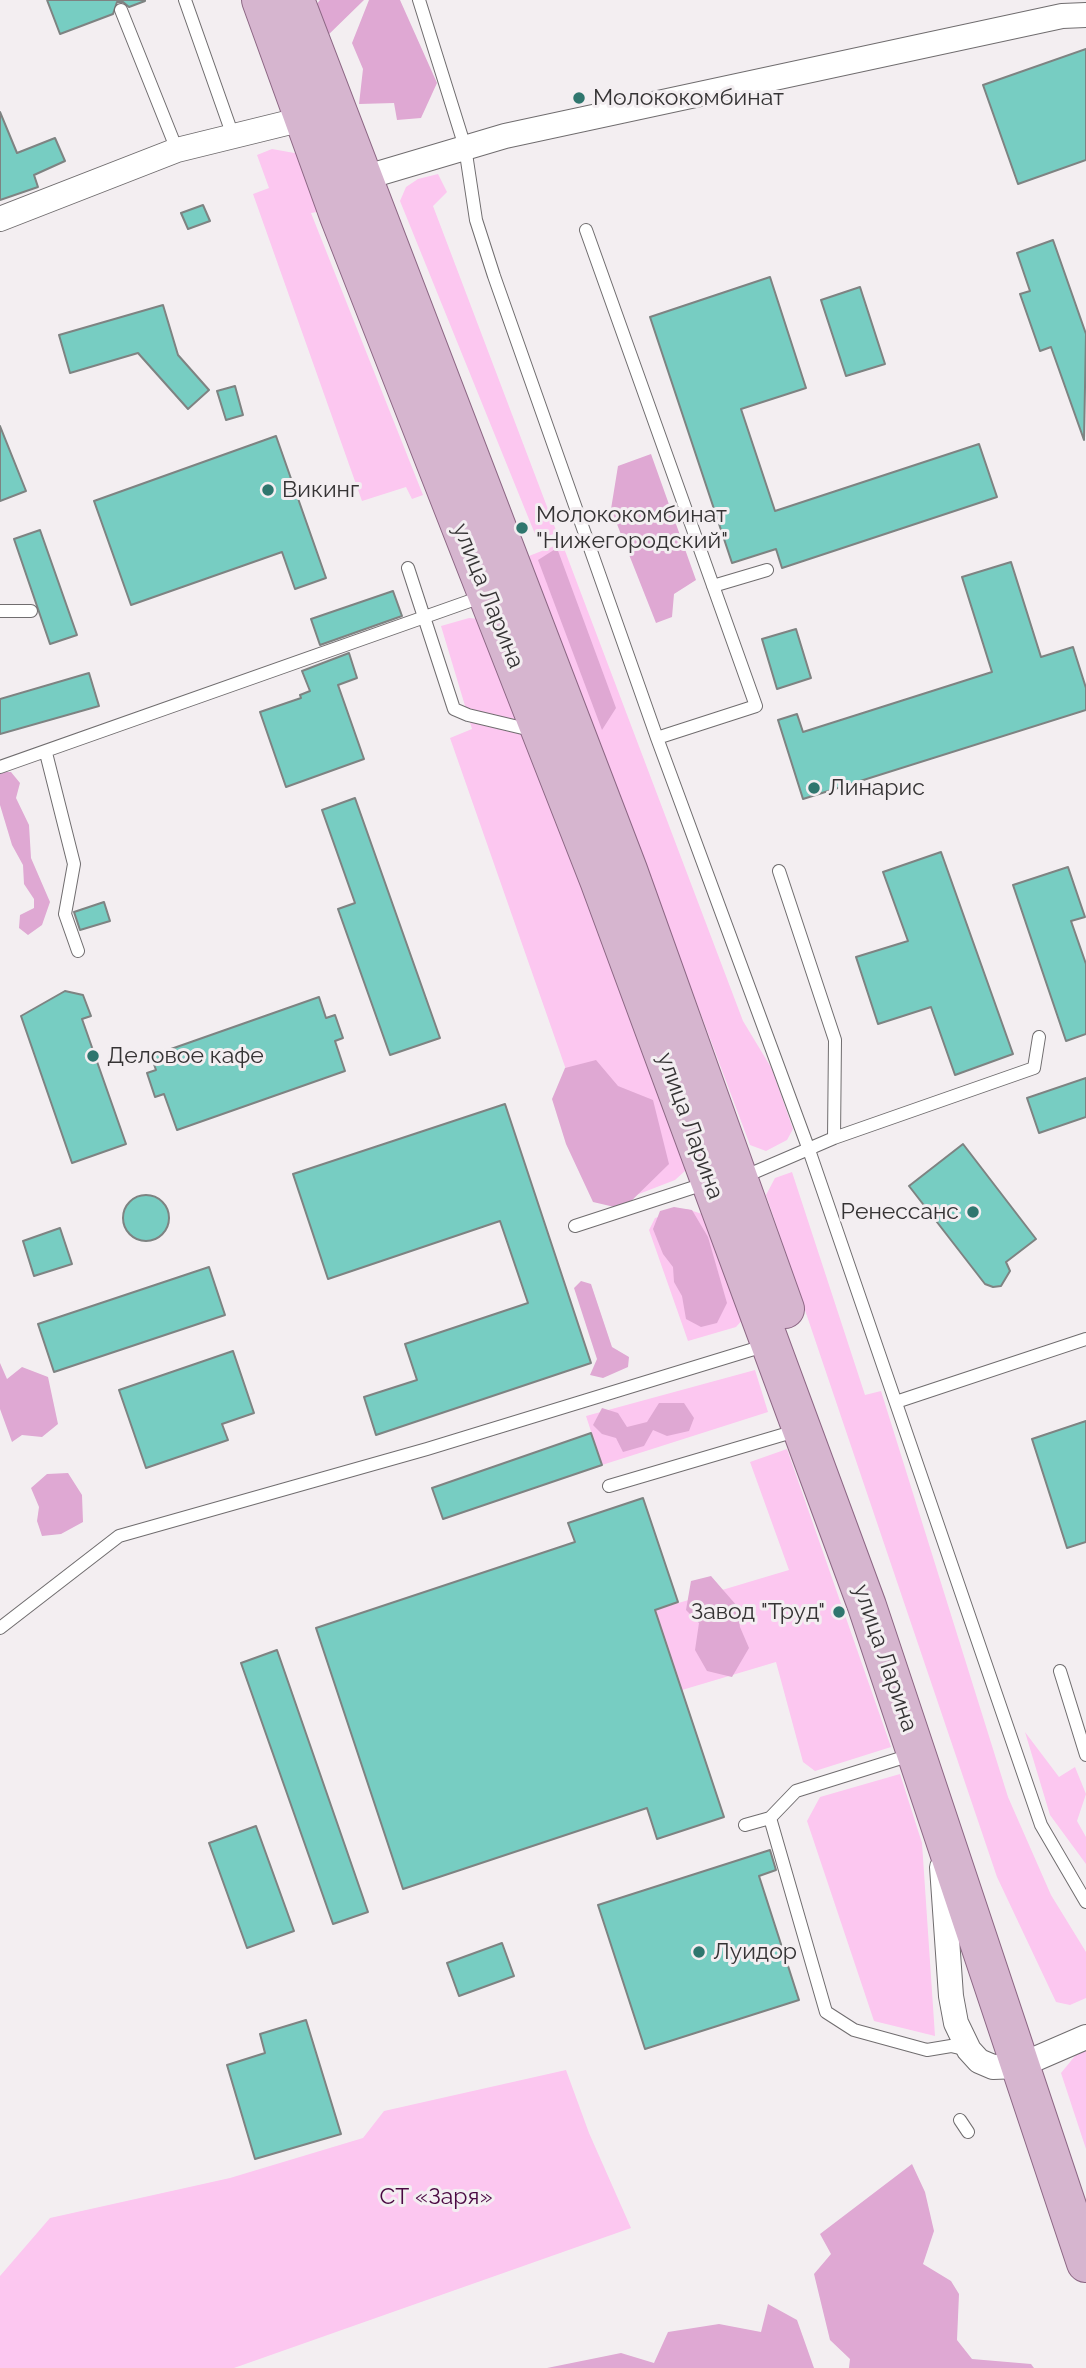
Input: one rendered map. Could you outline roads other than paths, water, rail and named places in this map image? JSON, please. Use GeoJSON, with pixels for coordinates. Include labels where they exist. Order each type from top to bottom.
{"type":"FeatureCollection","features":[{"type":"Feature","properties":{"kind":"main road","name":"улица Ларина"},"geometry":{"type":"LineString","coordinates":[[261,0],[303,119],[346,183],[628,870],[726,1180],[1029,2063],[1086,2263]]}},
{"type":"Feature","properties":{"kind":"main road","name":"улица Ларина"},"geometry":{"type":"LineString","coordinates":[[295,0],[346,183],[488,595],[541,733],[726,1180],[771,1343],[938,1814],[1029,2063],[1086,2195]]}},
{"type":"Feature","properties":{"kind":"street"},"geometry":{"type":"LineString","coordinates":[[346,183],[465,147],[755,79],[1062,16],[1086,15]]}},
{"type":"Feature","properties":{"kind":"street"},"geometry":{"type":"LineString","coordinates":[[0,219],[177,150],[303,119]]}},
{"type":"Feature","properties":{"kind":"street"},"geometry":{"type":"LineString","coordinates":[[938,1814],[951,1996],[957,2023],[969,2050],[979,2061],[993,2067],[1029,2063],[1086,2037]]}},
{"type":"Feature","properties":{"kind":"lane"},"geometry":{"type":"LineString","coordinates":[[186,0],[233,136]]}},
{"type":"Feature","properties":{"kind":"lane"},"geometry":{"type":"LineString","coordinates":[[419,0],[465,147],[480,231],[657,738],[809,1150],[1041,1825],[1086,1902]]}},
{"type":"Feature","properties":{"kind":"lane"},"geometry":{"type":"LineString","coordinates":[[121,10],[177,150]]}},
{"type":"Feature","properties":{"kind":"lane"},"geometry":{"type":"LineString","coordinates":[[586,230],[756,706],[657,738]]}},
{"type":"Feature","properties":{"kind":"lane"},"geometry":{"type":"LineString","coordinates":[[408,568],[454,709],[541,733]]}},
{"type":"Feature","properties":{"kind":"lane"},"geometry":{"type":"LineString","coordinates":[[713,586],[767,570]]}},
{"type":"Feature","properties":{"kind":"lane"},"geometry":{"type":"LineString","coordinates":[[0,767],[488,595]]}},
{"type":"Feature","properties":{"kind":"lane"},"geometry":{"type":"LineString","coordinates":[[0,611],[31,611]]}},
{"type":"Feature","properties":{"kind":"lane"},"geometry":{"type":"LineString","coordinates":[[46,753],[74,864],[65,914],[78,951]]}},
{"type":"Feature","properties":{"kind":"lane"},"geometry":{"type":"LineString","coordinates":[[779,871],[835,1040],[834,1138]]}},
{"type":"Feature","properties":{"kind":"lane"},"geometry":{"type":"LineString","coordinates":[[575,1226],[726,1180],[809,1150],[834,1138],[1034,1068],[1039,1037]]}},
{"type":"Feature","properties":{"kind":"lane"},"geometry":{"type":"LineString","coordinates":[[896,1402],[1086,1339]]}},
{"type":"Feature","properties":{"kind":"lane"},"geometry":{"type":"LineString","coordinates":[[0,1628],[119,1536],[427,1448],[771,1343]]}},
{"type":"Feature","properties":{"kind":"lane"},"geometry":{"type":"LineString","coordinates":[[609,1486],[802,1429]]}},
{"type":"Feature","properties":{"kind":"lane"},"geometry":{"type":"LineString","coordinates":[[1060,1671],[1086,1755]]}},
{"type":"Feature","properties":{"kind":"lane"},"geometry":{"type":"LineString","coordinates":[[745,1825],[770,1818],[796,1791],[917,1753]]}},
{"type":"Feature","properties":{"kind":"lane"},"geometry":{"type":"LineString","coordinates":[[770,1818],[826,2012],[854,2030],[927,2050],[951,2046],[969,2050]]}},
{"type":"Feature","properties":{"kind":"lane"},"geometry":{"type":"LineString","coordinates":[[960,2120],[968,2132]]}},
{"type":"Feature","properties":{"kind":"place","name":"Молококомбинат"},"geometry":{"type":"Point","coordinates":[579,98]}},
{"type":"Feature","properties":{"kind":"place","name":"Викинг"},"geometry":{"type":"Point","coordinates":[268,490]}},
{"type":"Feature","properties":{"kind":"place","name":"Молококомбинат \"Нижегородский\""},"geometry":{"type":"Point","coordinates":[522,528]}},
{"type":"Feature","properties":{"kind":"place","name":"Линарис"},"geometry":{"type":"Point","coordinates":[814,788]}},
{"type":"Feature","properties":{"kind":"place","name":"Деловое кафе"},"geometry":{"type":"Point","coordinates":[93,1056]}},
{"type":"Feature","properties":{"kind":"place","name":"Ренессанс"},"geometry":{"type":"Point","coordinates":[973,1212]}},
{"type":"Feature","properties":{"kind":"place","name":"Завод \"Труд\""},"geometry":{"type":"Point","coordinates":[839,1612]}},
{"type":"Feature","properties":{"kind":"place","name":"Луидор"},"geometry":{"type":"Point","coordinates":[699,1952]}},
{"type":"Feature","properties":{"kind":"park label","name":"СТ «Заря»"},"geometry":{"type":"Point","coordinates":[436,2197]}}]}
